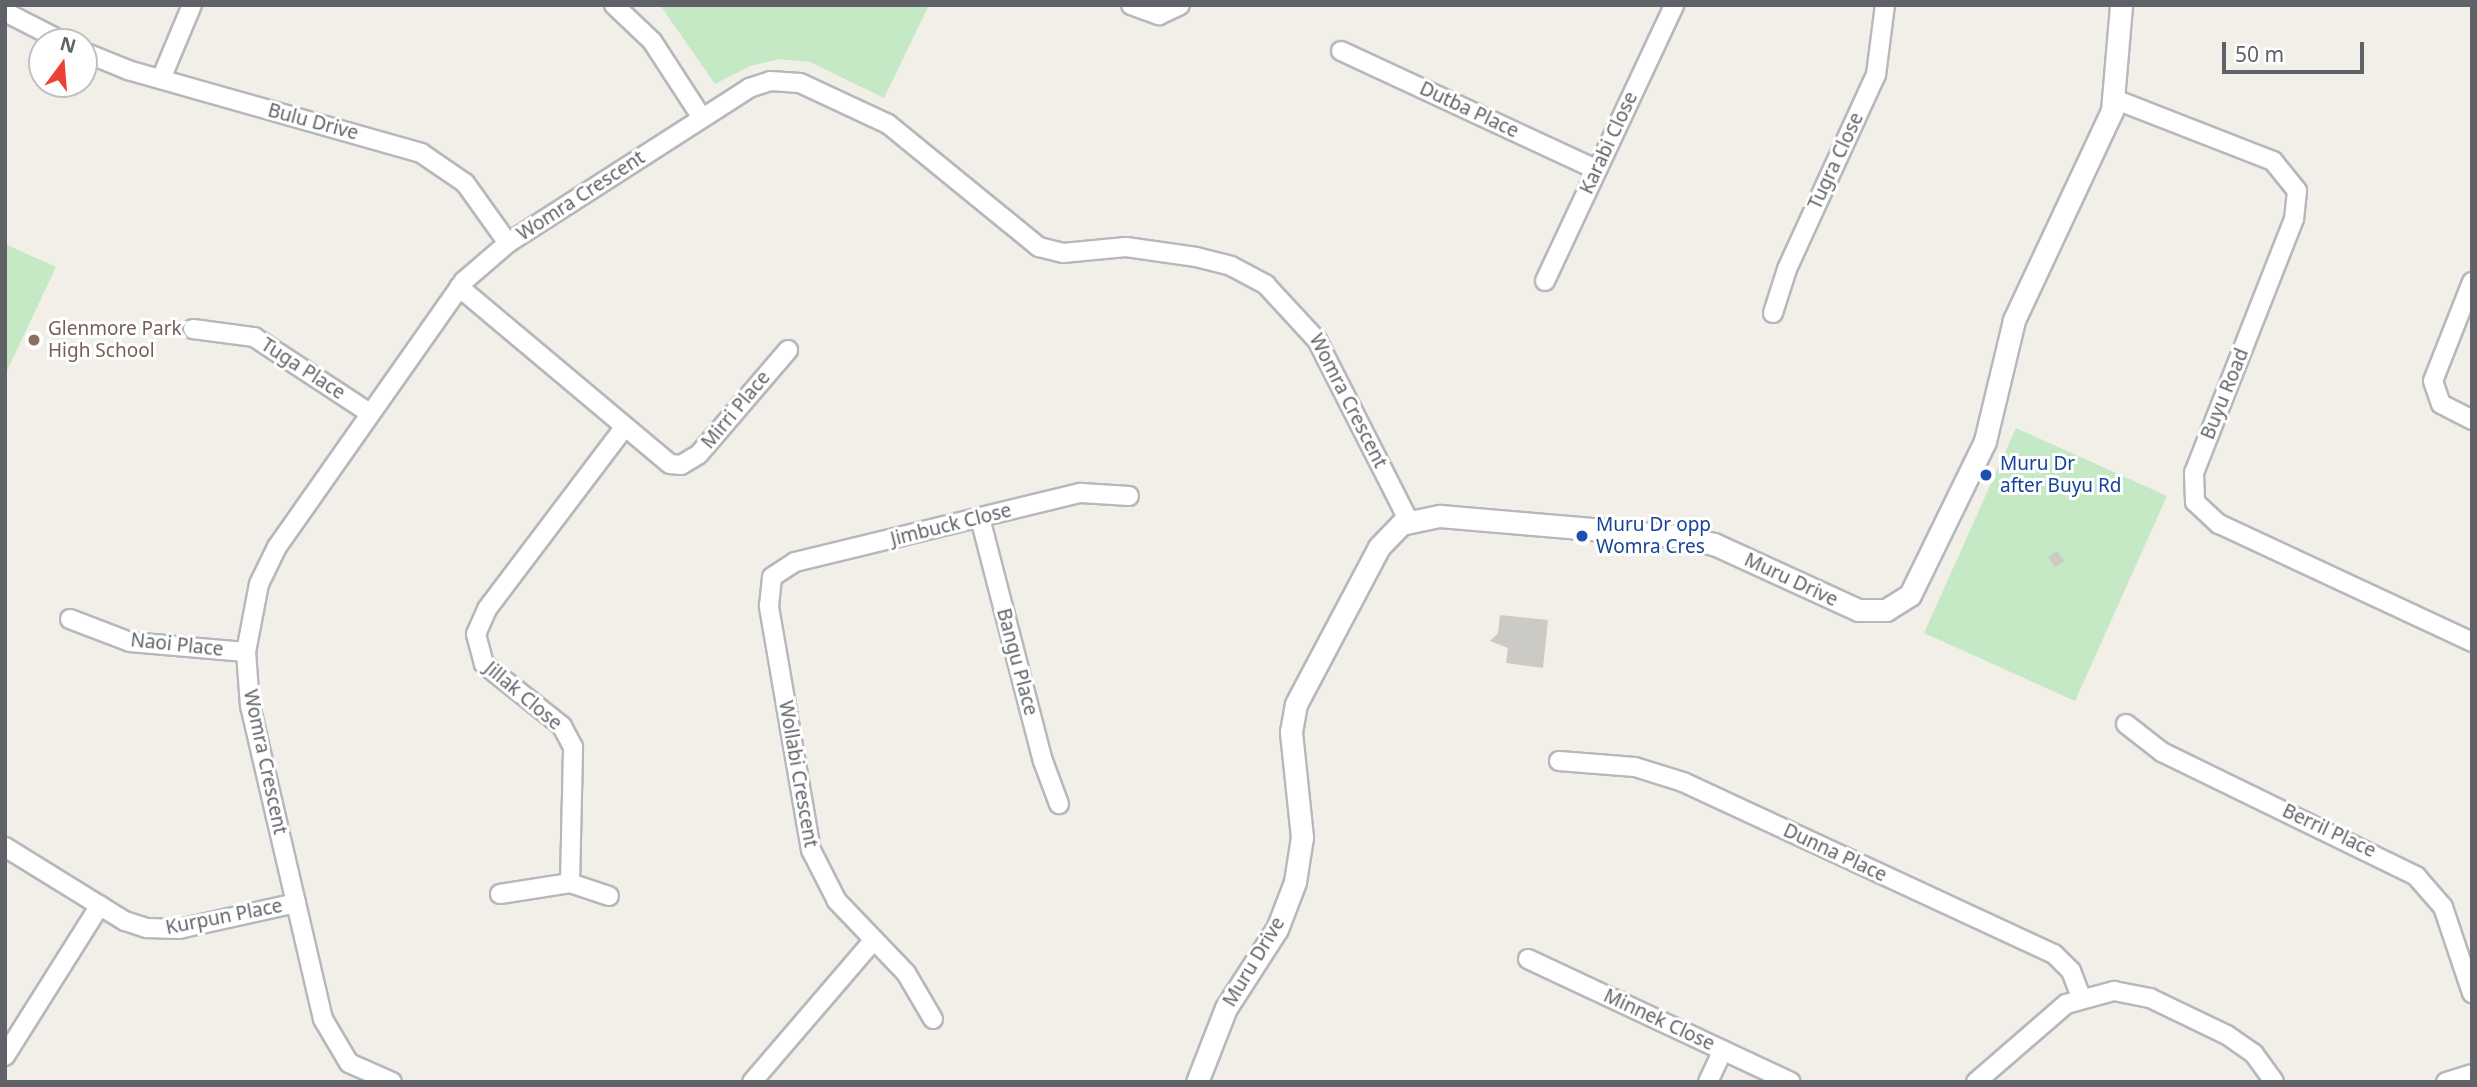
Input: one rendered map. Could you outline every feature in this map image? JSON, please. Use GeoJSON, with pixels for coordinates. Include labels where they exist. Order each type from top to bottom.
{"type":"FeatureCollection","features":[{"type":"Feature","properties":{"kind":"street"},"geometry":{"type":"LineString","coordinates":[[161,79],[192,5]]}},
{"type":"Feature","properties":{"kind":"street"},"geometry":{"type":"LineString","coordinates":[[614,5],[652,41],[702,118]]}},
{"type":"Feature","properties":{"kind":"street"},"geometry":{"type":"LineString","coordinates":[[1131,5],[1159,15],[1180,5]]}},
{"type":"Feature","properties":{"kind":"street","name":"Karabi Close"},"geometry":{"type":"LineString","coordinates":[[1545,281],[1674,5]]}},
{"type":"Feature","properties":{"kind":"street","name":"Tugra Close"},"geometry":{"type":"LineString","coordinates":[[1773,313],[1787,268],[1876,75],[1885,5]]}},
{"type":"Feature","properties":{"kind":"street","name":"Muru Drive"},"geometry":{"type":"LineString","coordinates":[[1197,1082],[1226,1008],[1277,929],[1295,882],[1301,819],[1291,732],[1300,695],[1379,547],[1408,519],[1440,516],[1685,537],[1723,548],[1849,607],[1877,612],[1895,607],[1922,578],[1980,452],[2010,329],[2115,99],[2121,5]]}},
{"type":"Feature","properties":{"kind":"street"},"geometry":{"type":"LineString","coordinates":[[5,12],[36,28]]}},
{"type":"Feature","properties":{"kind":"street","name":"Dutba Place"},"geometry":{"type":"LineString","coordinates":[[1341,51],[1597,170]]}},
{"type":"Feature","properties":{"kind":"street","name":"Bulu Drive"},"geometry":{"type":"LineString","coordinates":[[98,57],[161,79],[421,153],[465,183],[508,243]]}},
{"type":"Feature","properties":{"kind":"street","name":"Womra Crescent"},"geometry":{"type":"LineString","coordinates":[[392,1082],[355,1068],[334,1045],[296,903],[250,706],[246,652],[254,602],[267,564],[368,412],[459,287],[508,243],[702,118],[760,84],[780,80],[811,86],[901,132],[1039,247],[1063,253],[1126,247],[1196,257],[1255,278],[1284,300],[1312,332],[1408,519]]}},
{"type":"Feature","properties":{"kind":"street","name":"Buyu Road"},"geometry":{"type":"LineString","coordinates":[[2115,99],[2273,162],[2297,191],[2294,219],[2196,467],[2195,502],[2219,524],[2472,642]]}},
{"type":"Feature","properties":{"kind":"street"},"geometry":{"type":"LineString","coordinates":[[2472,282],[2433,381],[2441,404],[2472,420]]}},
{"type":"Feature","properties":{"kind":"street"},"geometry":{"type":"LineString","coordinates":[[459,287],[623,429]]}},
{"type":"Feature","properties":{"kind":"street","name":"Tuga Place"},"geometry":{"type":"LineString","coordinates":[[193,329],[254,337],[368,412]]}},
{"type":"Feature","properties":{"kind":"street","name":"Mirri Place"},"geometry":{"type":"LineString","coordinates":[[623,429],[659,460],[681,465],[699,454],[788,350]]}},
{"type":"Feature","properties":{"kind":"street","name":"Jillak Close"},"geometry":{"type":"LineString","coordinates":[[570,883],[573,747],[562,726],[484,664],[476,634],[487,609],[623,429]]}},
{"type":"Feature","properties":{"kind":"street","name":"Jimbuck Close"},"geometry":{"type":"LineString","coordinates":[[776,572],[795,562],[1081,493],[1129,496]]}},
{"type":"Feature","properties":{"kind":"street","name":"Bangu Place"},"geometry":{"type":"LineString","coordinates":[[980,518],[1043,761],[1059,804]]}},
{"type":"Feature","properties":{"kind":"street","name":"Wollabi Crescent"},"geometry":{"type":"LineString","coordinates":[[776,572],[769,584],[769,606],[811,850],[827,887],[917,988],[933,1019]]}},
{"type":"Feature","properties":{"kind":"street","name":"Naoi Place"},"geometry":{"type":"LineString","coordinates":[[70,619],[130,642],[246,652]]}},
{"type":"Feature","properties":{"kind":"street","name":"Berril Place"},"geometry":{"type":"LineString","coordinates":[[2126,724],[2162,752],[2416,876],[2443,907],[2472,993]]}},
{"type":"Feature","properties":{"kind":"street","name":"Dunna Place"},"geometry":{"type":"LineString","coordinates":[[1559,761],[1635,767],[1684,782],[2054,954],[2071,971],[2081,997]]}},
{"type":"Feature","properties":{"kind":"street","name":"Kurpun Place"},"geometry":{"type":"LineString","coordinates":[[5,847],[135,925],[170,930],[296,903]]}},
{"type":"Feature","properties":{"kind":"street"},"geometry":{"type":"LineString","coordinates":[[500,894],[570,883],[608,896]]}},
{"type":"Feature","properties":{"kind":"street"},"geometry":{"type":"LineString","coordinates":[[5,1056],[100,905]]}},
{"type":"Feature","properties":{"kind":"street"},"geometry":{"type":"LineString","coordinates":[[752,1082],[873,941]]}},
{"type":"Feature","properties":{"kind":"street","name":"Minnek Close"},"geometry":{"type":"LineString","coordinates":[[1528,959],[1791,1082]]}},
{"type":"Feature","properties":{"kind":"street"},"geometry":{"type":"LineString","coordinates":[[1976,1082],[2057,1011],[2081,997],[2114,991],[2150,998],[2237,1040],[2274,1082]]}},
{"type":"Feature","properties":{"kind":"street"},"geometry":{"type":"LineString","coordinates":[[1708,1082],[1723,1050]]}},
{"type":"Feature","properties":{"kind":"street"},"geometry":{"type":"LineString","coordinates":[[2446,1082],[2472,1074]]}},
{"type":"Feature","properties":{"kind":"green space"},"geometry":{"type":"Polygon","coordinates":[[[660,5],[929,5],[884,98],[810,62],[780,59],[750,66],[715,84],[660,5]]]}},
{"type":"Feature","properties":{"kind":"green space"},"geometry":{"type":"Polygon","coordinates":[[[5,244],[56,267],[5,375],[5,244]]]}},
{"type":"Feature","properties":{"kind":"green space"},"geometry":{"type":"Polygon","coordinates":[[[2016,428],[2167,496],[2075,701],[1924,633],[2016,428]]]}},
{"type":"Feature","properties":{"kind":"building"},"geometry":{"type":"Polygon","coordinates":[[[2057,551],[2064,561],[2055,567],[2048,557],[2057,551]]]}},
{"type":"Feature","properties":{"kind":"building"},"geometry":{"type":"Polygon","coordinates":[[[1500,615],[1548,620],[1543,668],[1506,663],[1508,648],[1490,641],[1498,633],[1500,615]]]}},
{"type":"Feature","properties":{"kind":"place","name":"Glenmore Park High School"},"geometry":{"type":"Point","coordinates":[34,340]}},
{"type":"Feature","properties":{"kind":"place","name":"Muru Dr after Buyu Rd"},"geometry":{"type":"Point","coordinates":[1986,475]}},
{"type":"Feature","properties":{"kind":"place","name":"Muru Dr opp Womra Cres"},"geometry":{"type":"Point","coordinates":[1582,536]}}]}
